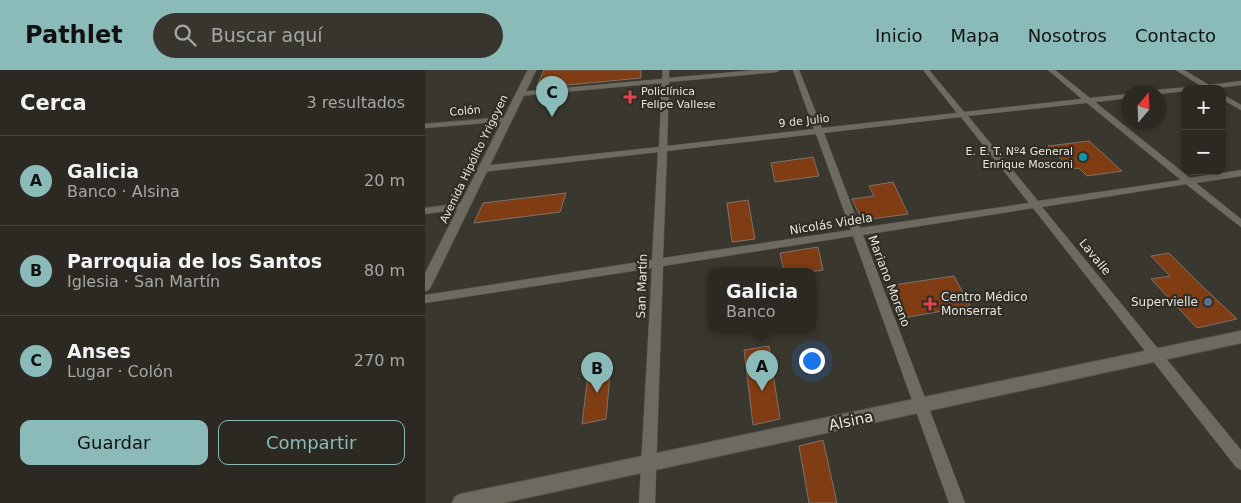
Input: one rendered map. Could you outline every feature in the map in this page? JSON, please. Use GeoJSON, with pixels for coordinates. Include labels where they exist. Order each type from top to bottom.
{"type":"FeatureCollection","features":[{"type":"Feature","properties":{"kind":"street","name":"Avenida Hipólito Yrigoyen"},"geometry":{"type":"LineString","coordinates":[[425,286],[506,119],[532,70]]}},
{"type":"Feature","properties":{"kind":"street"},"geometry":{"type":"LineString","coordinates":[[519,94],[665,75],[777,70]]}},
{"type":"Feature","properties":{"kind":"street","name":"Mariano Moreno"},"geometry":{"type":"LineString","coordinates":[[795,70],[957,503]]}},
{"type":"Feature","properties":{"kind":"street","name":"Lavalle"},"geometry":{"type":"LineString","coordinates":[[926,70],[1157,355],[1241,462]]}},
{"type":"Feature","properties":{"kind":"street"},"geometry":{"type":"LineString","coordinates":[[1051,70],[1241,224]]}},
{"type":"Feature","properties":{"kind":"street"},"geometry":{"type":"LineString","coordinates":[[1179,70],[1203,85]]}},
{"type":"Feature","properties":{"kind":"street","name":"San Martín"},"geometry":{"type":"LineString","coordinates":[[647,503],[665,75]]}},
{"type":"Feature","properties":{"kind":"street"},"geometry":{"type":"LineString","coordinates":[[1226,85],[1241,83]]}},
{"type":"Feature","properties":{"kind":"street"},"geometry":{"type":"LineString","coordinates":[[1166,91],[1181,90]]}},
{"type":"Feature","properties":{"kind":"street","name":"9 de Julio"},"geometry":{"type":"LineString","coordinates":[[482,170],[1121,97]]}},
{"type":"Feature","properties":{"kind":"street"},"geometry":{"type":"LineString","coordinates":[[1226,99],[1241,108]]}},
{"type":"Feature","properties":{"kind":"street","name":"Colón"},"geometry":{"type":"LineString","coordinates":[[425,126],[506,119]]}},
{"type":"Feature","properties":{"kind":"street","name":"Nicolás Videla"},"geometry":{"type":"LineString","coordinates":[[425,299],[1241,173]]}},
{"type":"Feature","properties":{"kind":"street"},"geometry":{"type":"LineString","coordinates":[[425,211],[464,206]]}},
{"type":"Feature","properties":{"kind":"street","name":"Alsina"},"geometry":{"type":"LineString","coordinates":[[461,503],[1241,337]]}},
{"type":"Feature","properties":{"kind":"building"},"geometry":{"type":"Polygon","coordinates":[[[544,70],[641,70],[641,78],[536,88],[544,70]]]}},
{"type":"Feature","properties":{"kind":"building","name":"E. E. T. Nº4 General Enrique Mosconi"},"geometry":{"type":"Polygon","coordinates":[[[1089,141],[1122,171],[1087,176],[1079,168],[1071,169],[1048,146],[1089,141]]]}},
{"type":"Feature","properties":{"kind":"building"},"geometry":{"type":"Polygon","coordinates":[[[813,157],[819,176],[775,182],[771,163],[813,157]]]}},
{"type":"Feature","properties":{"kind":"building"},"geometry":{"type":"Polygon","coordinates":[[[893,182],[908,214],[871,219],[859,214],[852,199],[874,196],[869,186],[893,182]]]}},
{"type":"Feature","properties":{"kind":"building"},"geometry":{"type":"Polygon","coordinates":[[[566,193],[560,212],[474,223],[483,203],[566,193]]]}},
{"type":"Feature","properties":{"kind":"building"},"geometry":{"type":"Polygon","coordinates":[[[748,200],[755,239],[732,242],[727,203],[748,200]]]}},
{"type":"Feature","properties":{"kind":"building"},"geometry":{"type":"Polygon","coordinates":[[[818,247],[823,270],[816,271],[816,268],[783,268],[780,253],[818,247]]]}},
{"type":"Feature","properties":{"kind":"building"},"geometry":{"type":"Polygon","coordinates":[[[1169,253],[1237,319],[1197,328],[1151,279],[1170,276],[1151,256],[1169,253]]]}},
{"type":"Feature","properties":{"kind":"building"},"geometry":{"type":"Polygon","coordinates":[[[954,276],[970,306],[898,319],[886,286],[954,276]]]}},
{"type":"Feature","properties":{"kind":"building"},"geometry":{"type":"Polygon","coordinates":[[[769,346],[780,419],[753,425],[744,350],[769,346]]]}},
{"type":"Feature","properties":{"kind":"building"},"geometry":{"type":"Polygon","coordinates":[[[611,363],[606,419],[582,424],[589,367],[611,363]]]}},
{"type":"Feature","properties":{"kind":"building"},"geometry":{"type":"Polygon","coordinates":[[[823,440],[837,503],[809,503],[799,446],[823,440]]]}},
{"type":"Feature","properties":{"kind":"place","name":"Policlínica Felipe Vallese"},"geometry":{"type":"Point","coordinates":[630,97]}},
{"type":"Feature","properties":{"kind":"place","name":"Anses"},"geometry":{"type":"Point","coordinates":[552,117]}},
{"type":"Feature","properties":{"kind":"place","name":"E. E. T. Nº4 General Enrique Mosconi"},"geometry":{"type":"Point","coordinates":[1083,157]}},
{"type":"Feature","properties":{"kind":"place","name":"Supervielle"},"geometry":{"type":"Point","coordinates":[1208,302]}},
{"type":"Feature","properties":{"kind":"place","name":"Centro Médico Monserrat"},"geometry":{"type":"Point","coordinates":[930,304]}},
{"type":"Feature","properties":{"kind":"place","name":"Galicia"},"geometry":{"type":"Point","coordinates":[762,391]}},
{"type":"Feature","properties":{"kind":"place","name":"Parroquia de los Santos"},"geometry":{"type":"Point","coordinates":[597,393]}}]}
